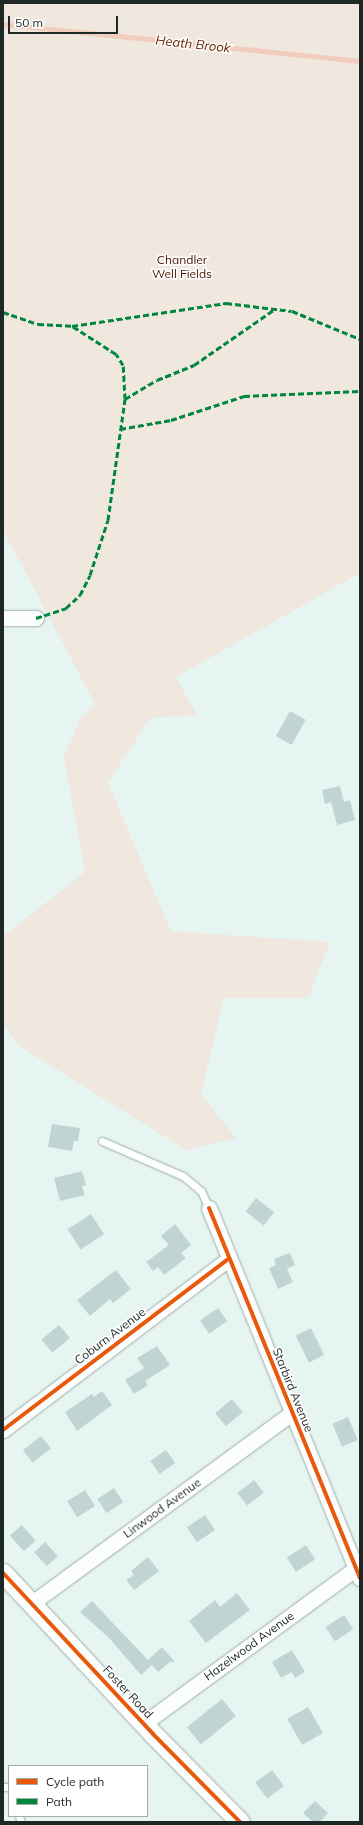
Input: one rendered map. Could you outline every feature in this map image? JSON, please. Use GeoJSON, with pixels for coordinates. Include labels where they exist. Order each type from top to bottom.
{"type":"FeatureCollection","features":[{"type":"Feature","properties":{"kind":"street"},"geometry":{"type":"LineString","coordinates":[[3,618],[36,618]]}},
{"type":"Feature","properties":{"kind":"street","name":"Starbird Avenue"},"geometry":{"type":"LineString","coordinates":[[209,1208],[228,1259],[358,1573]]}},
{"type":"Feature","properties":{"kind":"street","name":"Coburn Avenue"},"geometry":{"type":"LineString","coordinates":[[3,1430],[228,1259]]}},
{"type":"Feature","properties":{"kind":"street","name":"Linwood Avenue"},"geometry":{"type":"LineString","coordinates":[[32,1603],[292,1412]]}},
{"type":"Feature","properties":{"kind":"street","name":"Foster Road"},"geometry":{"type":"LineString","coordinates":[[3,1573],[143,1724],[240,1822]]}},
{"type":"Feature","properties":{"kind":"street","name":"Hazelwood Avenue"},"geometry":{"type":"LineString","coordinates":[[143,1724],[358,1573]]}},
{"type":"Feature","properties":{"kind":"lane"},"geometry":{"type":"LineString","coordinates":[[102,1142],[183,1176],[201,1191],[209,1208]]}},
{"type":"Feature","properties":{"kind":"green space","name":"Chandler Well Fields"},"geometry":{"type":"Polygon","coordinates":[[[3,3],[360,3],[360,573],[176,677],[197,715],[150,718],[108,783],[171,931],[330,942],[308,998],[224,998],[201,1094],[236,1138],[186,1150],[19,1046],[3,1024],[3,936],[85,872],[64,757],[81,718],[95,704],[3,530],[3,3]]]}},
{"type":"Feature","properties":{"kind":"building"},"geometry":{"type":"Polygon","coordinates":[[[290,711],[306,720],[292,745],[276,736],[290,711]]]}},
{"type":"Feature","properties":{"kind":"building"},"geometry":{"type":"Polygon","coordinates":[[[340,786],[344,802],[350,800],[355,820],[337,825],[331,802],[325,804],[322,790],[340,786]]]}},
{"type":"Feature","properties":{"kind":"building"},"geometry":{"type":"Polygon","coordinates":[[[52,1124],[80,1128],[78,1141],[74,1141],[72,1151],[48,1147],[52,1124]]]}},
{"type":"Feature","properties":{"kind":"building"},"geometry":{"type":"Polygon","coordinates":[[[82,1171],[86,1185],[82,1186],[85,1195],[60,1201],[54,1178],[82,1171]]]}},
{"type":"Feature","properties":{"kind":"building"},"geometry":{"type":"Polygon","coordinates":[[[256,1198],[274,1212],[264,1226],[246,1211],[256,1198]]]}},
{"type":"Feature","properties":{"kind":"building"},"geometry":{"type":"Polygon","coordinates":[[[91,1214],[104,1234],[81,1249],[68,1229],[91,1214]]]}},
{"type":"Feature","properties":{"kind":"building"},"geometry":{"type":"Polygon","coordinates":[[[175,1224],[191,1245],[181,1253],[186,1258],[164,1275],[158,1267],[153,1271],[146,1262],[169,1245],[161,1236],[175,1224]]]}},
{"type":"Feature","properties":{"kind":"building"},"geometry":{"type":"Polygon","coordinates":[[[290,1253],[295,1265],[287,1269],[293,1282],[278,1289],[269,1268],[276,1265],[274,1259],[290,1253]]]}},
{"type":"Feature","properties":{"kind":"building"},"geometry":{"type":"Polygon","coordinates":[[[116,1270],[131,1289],[113,1303],[110,1299],[90,1316],[77,1300],[116,1270]]]}},
{"type":"Feature","properties":{"kind":"building"},"geometry":{"type":"Polygon","coordinates":[[[218,1308],[227,1321],[209,1334],[200,1321],[218,1308]]]}},
{"type":"Feature","properties":{"kind":"building"},"geometry":{"type":"Polygon","coordinates":[[[59,1325],[70,1338],[52,1353],[41,1340],[59,1325]]]}},
{"type":"Feature","properties":{"kind":"building"},"geometry":{"type":"Polygon","coordinates":[[[311,1328],[324,1355],[309,1362],[296,1335],[311,1328]]]}},
{"type":"Feature","properties":{"kind":"building"},"geometry":{"type":"Polygon","coordinates":[[[157,1346],[170,1365],[145,1381],[148,1385],[134,1394],[125,1380],[144,1368],[137,1358],[157,1346]]]}},
{"type":"Feature","properties":{"kind":"building"},"geometry":{"type":"Polygon","coordinates":[[[102,1391],[112,1405],[77,1431],[65,1412],[92,1394],[94,1397],[102,1391]]]}},
{"type":"Feature","properties":{"kind":"building"},"geometry":{"type":"Polygon","coordinates":[[[232,1399],[243,1412],[226,1426],[215,1413],[232,1399]]]}},
{"type":"Feature","properties":{"kind":"building"},"geometry":{"type":"Polygon","coordinates":[[[348,1417],[358,1440],[342,1447],[332,1424],[348,1417]]]}},
{"type":"Feature","properties":{"kind":"building"},"geometry":{"type":"Polygon","coordinates":[[[41,1436],[51,1449],[33,1463],[23,1450],[41,1436]]]}},
{"type":"Feature","properties":{"kind":"building"},"geometry":{"type":"Polygon","coordinates":[[[166,1450],[175,1463],[160,1474],[150,1461],[166,1450]]]}},
{"type":"Feature","properties":{"kind":"building"},"geometry":{"type":"Polygon","coordinates":[[[254,1480],[264,1493],[247,1506],[237,1493],[254,1480]]]}},
{"type":"Feature","properties":{"kind":"building"},"geometry":{"type":"Polygon","coordinates":[[[114,1488],[123,1502],[106,1513],[97,1499],[114,1488]]]}},
{"type":"Feature","properties":{"kind":"building"},"geometry":{"type":"Polygon","coordinates":[[[85,1490],[95,1506],[77,1517],[67,1501],[85,1490]]]}},
{"type":"Feature","properties":{"kind":"building"},"geometry":{"type":"Polygon","coordinates":[[[205,1515],[215,1530],[197,1542],[187,1527],[205,1515]]]}},
{"type":"Feature","properties":{"kind":"building"},"geometry":{"type":"Polygon","coordinates":[[[22,1525],[36,1541],[24,1551],[10,1535],[22,1525]]]}},
{"type":"Feature","properties":{"kind":"building"},"geometry":{"type":"Polygon","coordinates":[[[45,1542],[58,1556],[47,1566],[34,1552],[45,1542]]]}},
{"type":"Feature","properties":{"kind":"building"},"geometry":{"type":"Polygon","coordinates":[[[306,1545],[315,1559],[296,1572],[287,1558],[306,1545]]]}},
{"type":"Feature","properties":{"kind":"building"},"geometry":{"type":"Polygon","coordinates":[[[148,1557],[159,1571],[134,1590],[126,1580],[134,1575],[131,1571],[148,1557]]]}},
{"type":"Feature","properties":{"kind":"building"},"geometry":{"type":"Polygon","coordinates":[[[237,1593],[250,1610],[206,1643],[189,1621],[215,1600],[220,1607],[237,1593]]]}},
{"type":"Feature","properties":{"kind":"building"},"geometry":{"type":"Polygon","coordinates":[[[92,1601],[148,1660],[162,1647],[175,1662],[170,1662],[158,1672],[152,1665],[141,1675],[109,1638],[80,1612],[92,1601]]]}},
{"type":"Feature","properties":{"kind":"building"},"geometry":{"type":"Polygon","coordinates":[[[344,1615],[353,1629],[335,1641],[326,1627],[344,1615]]]}},
{"type":"Feature","properties":{"kind":"building"},"geometry":{"type":"Polygon","coordinates":[[[292,1650],[305,1672],[295,1678],[292,1672],[281,1678],[272,1662],[292,1650]]]}},
{"type":"Feature","properties":{"kind":"building"},"geometry":{"type":"Polygon","coordinates":[[[222,1699],[236,1716],[201,1744],[187,1727],[222,1699]]]}},
{"type":"Feature","properties":{"kind":"building"},"geometry":{"type":"Polygon","coordinates":[[[308,1707],[323,1733],[302,1745],[287,1719],[308,1707]]]}},
{"type":"Feature","properties":{"kind":"building"},"geometry":{"type":"Polygon","coordinates":[[[272,1770],[284,1786],[267,1799],[255,1783],[272,1770]]]}},
{"type":"Feature","properties":{"kind":"building"},"geometry":{"type":"Polygon","coordinates":[[[315,1801],[328,1813],[320,1822],[313,1822],[303,1813],[315,1801]]]}},
{"type":"Feature","properties":{"kind":"waterway","name":"Heath Brook"},"geometry":{"type":"LineString","coordinates":[[3,24],[360,61]]}},
{"type":"Feature","properties":{"kind":"marked path"},"geometry":{"type":"LineString","coordinates":[[3,312],[38,324],[72,326],[226,303],[292,311],[360,339]]}},
{"type":"Feature","properties":{"kind":"marked path"},"geometry":{"type":"LineString","coordinates":[[125,399],[157,380],[194,365],[275,309]]}},
{"type":"Feature","properties":{"kind":"marked path"},"geometry":{"type":"LineString","coordinates":[[36,618],[66,608],[80,595],[90,575],[108,520],[125,399],[123,365],[116,354],[72,326]]}},
{"type":"Feature","properties":{"kind":"marked path"},"geometry":{"type":"LineString","coordinates":[[120,429],[171,420],[244,396],[360,391]]}},
{"type":"Feature","properties":{"kind":"cycle path"},"geometry":{"type":"LineString","coordinates":[[209,1208],[360,1578]]}},
{"type":"Feature","properties":{"kind":"cycle path"},"geometry":{"type":"LineString","coordinates":[[3,1430],[228,1259]]}},
{"type":"Feature","properties":{"kind":"cycle path"},"geometry":{"type":"LineString","coordinates":[[3,1573],[153,1734],[240,1822]]}}]}
